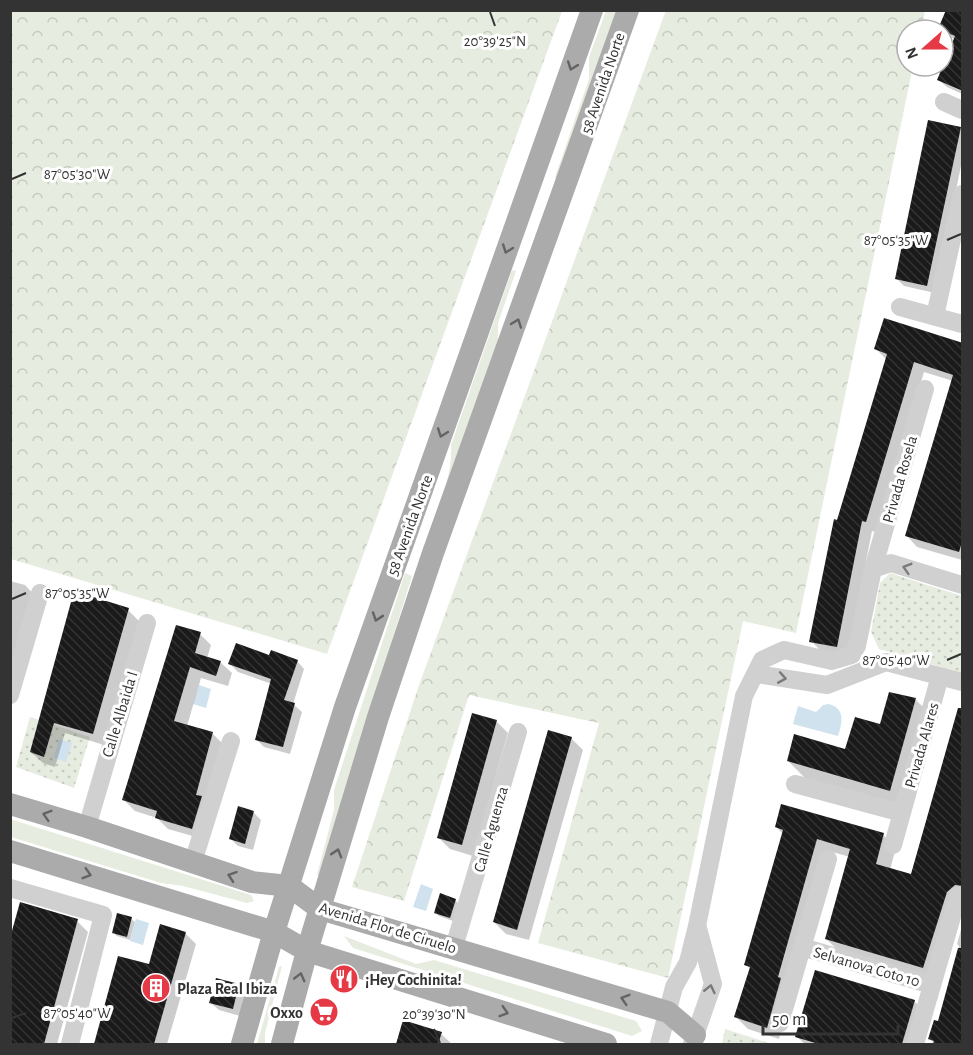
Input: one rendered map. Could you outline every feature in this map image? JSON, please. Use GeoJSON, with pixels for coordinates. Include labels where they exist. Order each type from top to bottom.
{"type":"FeatureCollection","features":[{"type":"Feature","properties":{"kind":"main road","name":"58 Avenida Norte"},"geometry":{"type":"LineString","coordinates":[[242,1044],[274,933],[345,707],[592,10]]}},
{"type":"Feature","properties":{"kind":"main road","name":"58 Avenida Norte"},"geometry":{"type":"LineString","coordinates":[[282,1044],[378,717],[433,554],[628,10]]}},
{"type":"Feature","properties":{"kind":"main road"},"geometry":{"type":"LineString","coordinates":[[527,194],[560,204]]}},
{"type":"Feature","properties":{"kind":"main road"},"geometry":{"type":"LineString","coordinates":[[403,543],[433,554]]}},
{"type":"Feature","properties":{"kind":"main road"},"geometry":{"type":"LineString","coordinates":[[10,804],[89,816],[193,862],[252,882],[289,886]]}},
{"type":"Feature","properties":{"kind":"main road"},"geometry":{"type":"LineString","coordinates":[[12,855],[274,933],[308,951],[606,1044]]}},
{"type":"Feature","properties":{"kind":"main road","name":"Avenida Flor de Ciruelo"},"geometry":{"type":"LineString","coordinates":[[289,886],[320,909],[668,1012],[693,1040]]}},
{"type":"Feature","properties":{"kind":"street"},"geometry":{"type":"LineString","coordinates":[[944,102],[963,110]]}},
{"type":"Feature","properties":{"kind":"street"},"geometry":{"type":"LineString","coordinates":[[935,316],[962,201]]}},
{"type":"Feature","properties":{"kind":"street"},"geometry":{"type":"LineString","coordinates":[[900,307],[963,324]]}},
{"type":"Feature","properties":{"kind":"street","name":"Privada Rosela"},"geometry":{"type":"LineString","coordinates":[[756,674],[762,660],[784,650],[832,661],[852,655],[857,646],[873,569],[925,388]]}},
{"type":"Feature","properties":{"kind":"street"},"geometry":{"type":"LineString","coordinates":[[873,569],[891,563],[963,585]]}},
{"type":"Feature","properties":{"kind":"street"},"geometry":{"type":"LineString","coordinates":[[10,695],[40,593]]}},
{"type":"Feature","properties":{"kind":"street","name":"Calle Albaida I"},"geometry":{"type":"LineString","coordinates":[[89,816],[147,622]]}},
{"type":"Feature","properties":{"kind":"street"},"geometry":{"type":"LineString","coordinates":[[659,1044],[674,987],[688,962],[744,696],[756,674],[827,685],[886,662],[963,682]]}},
{"type":"Feature","properties":{"kind":"street","name":"Privada Alares"},"geometry":{"type":"LineString","coordinates":[[892,845],[940,676]]}},
{"type":"Feature","properties":{"kind":"street","name":"Calle Aguenza"},"geometry":{"type":"LineString","coordinates":[[454,947],[518,732]]}},
{"type":"Feature","properties":{"kind":"street"},"geometry":{"type":"LineString","coordinates":[[193,862],[231,741]]}},
{"type":"Feature","properties":{"kind":"street"},"geometry":{"type":"LineString","coordinates":[[795,784],[902,813]]}},
{"type":"Feature","properties":{"kind":"street","name":"Selvanova Coto 10"},"geometry":{"type":"LineString","coordinates":[[780,1023],[828,859]]}},
{"type":"Feature","properties":{"kind":"street"},"geometry":{"type":"LineString","coordinates":[[10,888],[103,915],[70,1044]]}},
{"type":"Feature","properties":{"kind":"street","name":"Selvanova Coto 10"},"geometry":{"type":"LineString","coordinates":[[915,1044],[957,896],[963,897]]}},
{"type":"Feature","properties":{"kind":"street"},"geometry":{"type":"LineString","coordinates":[[693,1040],[713,984],[697,926]]}},
{"type":"Feature","properties":{"kind":"street","name":"Selvanova Coto 10"},"geometry":{"type":"LineString","coordinates":[[802,947],[933,985]]}},
{"type":"Feature","properties":{"kind":"green space"},"geometry":{"type":"Polygon","coordinates":[[[666,10],[925,11],[924,18],[895,18],[895,78],[911,78],[796,633],[743,621],[668,978],[538,943],[599,723],[469,695],[404,901],[352,887],[418,688],[666,10]]]}},
{"type":"Feature","properties":{"kind":"green space"},"geometry":{"type":"Polygon","coordinates":[[[10,11],[562,11],[327,654],[11,559],[10,11]]]}},
{"type":"Feature","properties":{"kind":"green space"},"geometry":{"type":"Polygon","coordinates":[[[606,11],[617,11],[558,180],[555,177],[589,79],[589,57],[606,11]]]}},
{"type":"Feature","properties":{"kind":"green space"},"geometry":{"type":"Polygon","coordinates":[[[512,270],[516,271],[498,323],[498,342],[430,532],[448,478],[451,445],[512,270]]]}},
{"type":"Feature","properties":{"kind":"green space"},"geometry":{"type":"Polygon","coordinates":[[[405,573],[412,576],[319,876],[317,875],[334,810],[334,790],[405,573]]]}},
{"type":"Feature","properties":{"kind":"green space"},"geometry":{"type":"Polygon","coordinates":[[[890,573],[962,596],[962,673],[879,649],[871,632],[880,583],[890,573]]]}},
{"type":"Feature","properties":{"kind":"green space"},"geometry":{"type":"Polygon","coordinates":[[[30,717],[90,737],[74,788],[16,767],[30,717]]]}},
{"type":"Feature","properties":{"kind":"green space"},"geometry":{"type":"Polygon","coordinates":[[[10,819],[251,895],[254,901],[247,903],[183,886],[161,883],[11,837],[10,819]]]}},
{"type":"Feature","properties":{"kind":"green space"},"geometry":{"type":"Polygon","coordinates":[[[344,936],[416,964],[434,960],[636,1021],[642,1031],[632,1036],[353,948],[344,936]]]}},
{"type":"Feature","properties":{"kind":"green space"},"geometry":{"type":"Polygon","coordinates":[[[282,966],[265,1033],[265,1044],[257,1044],[279,967],[282,966]]]}},
{"type":"Feature","properties":{"kind":"green space"},"geometry":{"type":"Polygon","coordinates":[[[725,1029],[772,1044],[722,1044],[725,1029]]]}},
{"type":"Feature","properties":{"kind":"water"},"geometry":{"type":"Polygon","coordinates":[[[199,685],[211,689],[206,708],[193,704],[199,685]]]}},
{"type":"Feature","properties":{"kind":"water"},"geometry":{"type":"Polygon","coordinates":[[[829,704],[838,709],[840,713],[838,736],[793,724],[798,706],[816,712],[823,705],[829,704]]]}},
{"type":"Feature","properties":{"kind":"water"},"geometry":{"type":"Polygon","coordinates":[[[59,739],[72,743],[66,762],[54,758],[59,739]]]}},
{"type":"Feature","properties":{"kind":"water"},"geometry":{"type":"Polygon","coordinates":[[[421,884],[433,889],[426,911],[413,907],[421,884]]]}},
{"type":"Feature","properties":{"kind":"water"},"geometry":{"type":"Polygon","coordinates":[[[136,919],[149,923],[143,945],[130,941],[136,919]]]}},
{"type":"Feature","properties":{"kind":"building"},"geometry":{"type":"Polygon","coordinates":[[[946,10],[963,10],[963,91],[937,80],[938,78],[955,78],[955,18],[943,18],[946,10]]]}},
{"type":"Feature","properties":{"kind":"building"},"geometry":{"type":"Polygon","coordinates":[[[928,120],[961,127],[927,286],[895,279],[928,120]]]}},
{"type":"Feature","properties":{"kind":"building"},"geometry":{"type":"Polygon","coordinates":[[[884,318],[963,343],[963,539],[959,552],[905,536],[953,375],[914,362],[866,522],[862,521],[837,647],[809,642],[834,519],[837,520],[887,354],[874,349],[884,318]]]}},
{"type":"Feature","properties":{"kind":"building"},"geometry":{"type":"Polygon","coordinates":[[[74,591],[129,608],[93,734],[54,723],[44,757],[30,752],[74,591]]]}},
{"type":"Feature","properties":{"kind":"building"},"geometry":{"type":"Polygon","coordinates":[[[176,625],[201,632],[195,653],[221,661],[216,676],[190,667],[174,721],[213,732],[196,795],[202,796],[192,829],[155,818],[157,811],[122,800],[176,625]]]}},
{"type":"Feature","properties":{"kind":"building"},"geometry":{"type":"Polygon","coordinates":[[[236,643],[269,655],[271,650],[298,660],[284,700],[295,703],[283,747],[255,740],[271,679],[228,664],[236,643]]]}},
{"type":"Feature","properties":{"kind":"building"},"geometry":{"type":"Polygon","coordinates":[[[889,692],[916,698],[890,791],[787,761],[794,734],[845,749],[855,717],[880,724],[889,692]]]}},
{"type":"Feature","properties":{"kind":"building"},"geometry":{"type":"Polygon","coordinates":[[[958,708],[963,708],[963,886],[955,885],[947,892],[923,968],[825,939],[850,849],[817,839],[778,977],[781,978],[767,1028],[734,1017],[750,967],[744,965],[783,830],[775,827],[781,804],[884,833],[876,864],[911,874],[958,708]]]}},
{"type":"Feature","properties":{"kind":"building"},"geometry":{"type":"Polygon","coordinates":[[[472,713],[497,720],[462,845],[437,838],[472,713]]]}},
{"type":"Feature","properties":{"kind":"building"},"geometry":{"type":"Polygon","coordinates":[[[548,730],[572,737],[517,930],[493,922],[548,730]]]}},
{"type":"Feature","properties":{"kind":"building"},"geometry":{"type":"Polygon","coordinates":[[[238,806],[254,811],[245,844],[229,839],[238,806]]]}},
{"type":"Feature","properties":{"kind":"building"},"geometry":{"type":"Polygon","coordinates":[[[440,893],[456,899],[450,918],[434,913],[440,893]]]}},
{"type":"Feature","properties":{"kind":"building"},"geometry":{"type":"Polygon","coordinates":[[[20,902],[78,919],[44,1044],[10,1044],[10,938],[20,902]]]}},
{"type":"Feature","properties":{"kind":"building"},"geometry":{"type":"Polygon","coordinates":[[[117,913],[132,917],[127,937],[112,933],[117,913]]]}},
{"type":"Feature","properties":{"kind":"building"},"geometry":{"type":"Polygon","coordinates":[[[160,924],[186,932],[154,1044],[94,1044],[118,956],[149,964],[160,924]]]}},
{"type":"Feature","properties":{"kind":"building"},"geometry":{"type":"Polygon","coordinates":[[[958,948],[963,948],[963,1044],[933,1044],[934,1041],[928,1039],[934,1020],[938,1021],[958,948]]]}},
{"type":"Feature","properties":{"kind":"building"},"geometry":{"type":"Polygon","coordinates":[[[815,970],[915,1000],[902,1044],[819,1044],[795,1037],[815,970]]]}},
{"type":"Feature","properties":{"kind":"building"},"geometry":{"type":"Polygon","coordinates":[[[216,978],[239,984],[233,1009],[209,1003],[216,978]]]}},
{"type":"Feature","properties":{"kind":"building"},"geometry":{"type":"Polygon","coordinates":[[[403,1020],[442,1032],[438,1044],[396,1044],[403,1020]]]}},
{"type":"Feature","properties":{"kind":"place","name":"¡Hey Cochinita!"},"geometry":{"type":"Point","coordinates":[344,979]}},
{"type":"Feature","properties":{"kind":"place","name":"Plaza Real Ibiza"},"geometry":{"type":"Point","coordinates":[156,988]}},
{"type":"Feature","properties":{"kind":"place","name":"Oxxo"},"geometry":{"type":"Point","coordinates":[324,1012]}}]}
